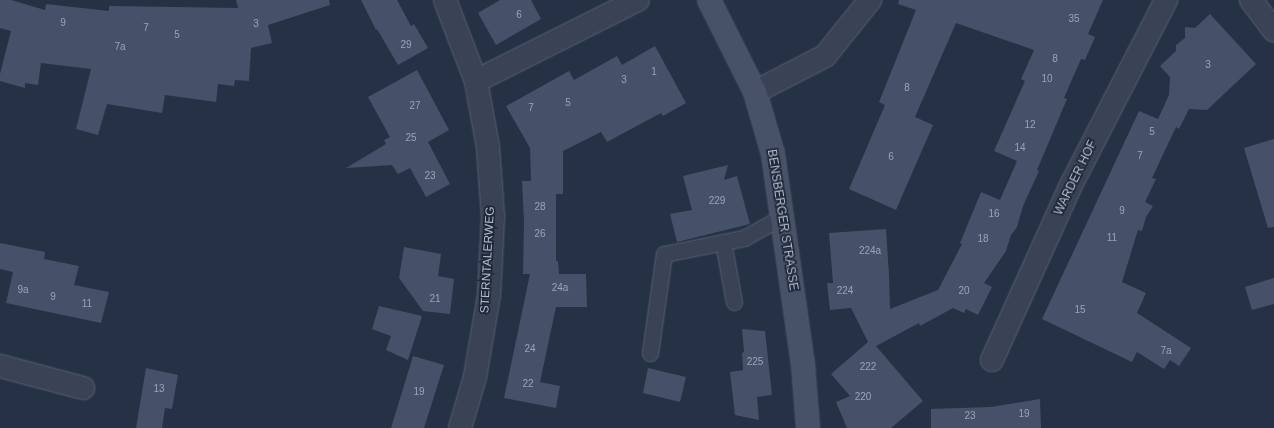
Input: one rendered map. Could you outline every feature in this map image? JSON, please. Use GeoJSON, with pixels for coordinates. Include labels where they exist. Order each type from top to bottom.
{"type":"FeatureCollection","features":[{"type":"Feature","properties":{"kind":"main road","name":"BENSBERGER STRASSE"},"geometry":{"type":"LineString","coordinates":[[709,0],[755,92],[773,154],[803,364],[808,428]]}},
{"type":"Feature","properties":{"kind":"street","name":"STERNTALERWEG"},"geometry":{"type":"LineString","coordinates":[[445,0],[476,81],[488,147],[493,217],[489,295],[475,377],[460,428]]}},
{"type":"Feature","properties":{"kind":"street"},"geometry":{"type":"LineString","coordinates":[[476,81],[638,0]]}},
{"type":"Feature","properties":{"kind":"street"},"geometry":{"type":"LineString","coordinates":[[755,92],[825,56],[870,0]]}},
{"type":"Feature","properties":{"kind":"street","name":"WARDER HOF"},"geometry":{"type":"LineString","coordinates":[[992,360],[1070,187],[1166,0]]}},
{"type":"Feature","properties":{"kind":"street"},"geometry":{"type":"LineString","coordinates":[[1251,0],[1274,30]]}},
{"type":"Feature","properties":{"kind":"street"},"geometry":{"type":"LineString","coordinates":[[0,366],[82,388]]}},
{"type":"Feature","properties":{"kind":"lane"},"geometry":{"type":"LineString","coordinates":[[650,353],[664,254],[744,238],[782,216]]}},
{"type":"Feature","properties":{"kind":"lane"},"geometry":{"type":"LineString","coordinates":[[723,242],[734,302]]}},
{"type":"Feature","properties":{"kind":"building"},"geometry":{"type":"Polygon","coordinates":[[[0,0],[11,0],[45,10],[46,4],[109,11],[109,6],[238,8],[236,0],[329,0],[330,5],[268,25],[272,43],[251,48],[249,81],[235,80],[234,86],[218,84],[216,102],[165,95],[162,113],[107,104],[98,135],[76,129],[91,69],[41,63],[38,85],[25,83],[25,88],[0,81],[0,74],[11,31],[0,28],[0,0]]]}},
{"type":"Feature","properties":{"kind":"building"},"geometry":{"type":"Polygon","coordinates":[[[361,0],[397,0],[411,26],[414,24],[428,48],[398,65],[377,29],[376,30],[361,0]]]}},
{"type":"Feature","properties":{"kind":"building"},"geometry":{"type":"Polygon","coordinates":[[[500,0],[531,0],[541,19],[496,45],[478,13],[500,0]]]}},
{"type":"Feature","properties":{"kind":"building"},"geometry":{"type":"Polygon","coordinates":[[[899,0],[1103,0],[1088,34],[1095,37],[1085,60],[1081,59],[1064,98],[1067,99],[1037,170],[1039,171],[1023,206],[1017,227],[1011,235],[1006,251],[984,283],[992,287],[978,315],[966,309],[964,313],[953,308],[920,326],[919,323],[876,346],[923,401],[891,428],[847,428],[836,402],[850,396],[831,374],[868,342],[851,308],[830,310],[827,283],[833,283],[829,233],[886,229],[890,309],[938,290],[962,244],[960,243],[981,192],[1000,200],[1017,161],[994,151],[1025,81],[1021,79],[1034,50],[956,23],[915,117],[933,125],[896,210],[849,189],[885,105],[879,102],[916,10],[898,4],[899,0]]]}},
{"type":"Feature","properties":{"kind":"building"},"geometry":{"type":"Polygon","coordinates":[[[1210,14],[1256,64],[1207,110],[1189,109],[1179,129],[1176,127],[1152,178],[1156,179],[1145,202],[1153,206],[1146,217],[1142,231],[1138,230],[1122,282],[1146,293],[1137,313],[1191,348],[1179,366],[1170,360],[1164,369],[1137,352],[1132,362],[1042,319],[1139,111],[1158,119],[1169,95],[1170,77],[1160,66],[1176,51],[1176,45],[1185,38],[1185,27],[1195,28],[1210,14]]]}},
{"type":"Feature","properties":{"kind":"building"},"geometry":{"type":"Polygon","coordinates":[[[655,46],[686,103],[663,116],[661,113],[607,142],[601,132],[563,151],[563,194],[556,194],[556,261],[558,261],[559,274],[586,274],[587,307],[556,307],[540,382],[560,386],[556,408],[504,398],[530,274],[523,274],[524,221],[522,181],[531,181],[530,148],[506,106],[569,71],[574,80],[617,56],[622,65],[655,46]]]}},
{"type":"Feature","properties":{"kind":"building"},"geometry":{"type":"Polygon","coordinates":[[[417,70],[449,130],[428,142],[450,184],[426,197],[410,168],[398,174],[392,165],[346,168],[386,144],[384,140],[390,137],[368,97],[417,70]]]}},
{"type":"Feature","properties":{"kind":"building"},"geometry":{"type":"Polygon","coordinates":[[[1274,139],[1274,227],[1268,228],[1244,148],[1274,139]]]}},
{"type":"Feature","properties":{"kind":"building"},"geometry":{"type":"Polygon","coordinates":[[[728,165],[724,180],[737,176],[750,224],[677,242],[670,214],[692,210],[683,176],[728,165]]]}},
{"type":"Feature","properties":{"kind":"building"},"geometry":{"type":"Polygon","coordinates":[[[0,243],[45,252],[44,259],[79,266],[74,285],[109,292],[101,323],[6,303],[13,272],[0,269],[0,243]]]}},
{"type":"Feature","properties":{"kind":"building"},"geometry":{"type":"Polygon","coordinates":[[[404,247],[441,254],[438,276],[454,279],[450,314],[423,311],[399,278],[404,247]]]}},
{"type":"Feature","properties":{"kind":"building"},"geometry":{"type":"Polygon","coordinates":[[[1274,278],[1274,304],[1252,310],[1245,287],[1274,278]]]}},
{"type":"Feature","properties":{"kind":"building"},"geometry":{"type":"Polygon","coordinates":[[[379,306],[422,316],[408,360],[386,350],[391,336],[372,329],[379,306]]]}},
{"type":"Feature","properties":{"kind":"building"},"geometry":{"type":"Polygon","coordinates":[[[742,329],[765,331],[772,395],[757,397],[759,420],[735,415],[730,372],[743,370],[742,353],[744,352],[742,329]]]}},
{"type":"Feature","properties":{"kind":"building"},"geometry":{"type":"Polygon","coordinates":[[[413,356],[444,365],[424,428],[391,428],[413,356]]]}},
{"type":"Feature","properties":{"kind":"building"},"geometry":{"type":"Polygon","coordinates":[[[146,368],[178,375],[172,409],[165,408],[162,428],[136,428],[146,368]]]}},
{"type":"Feature","properties":{"kind":"building"},"geometry":{"type":"Polygon","coordinates":[[[648,368],[686,377],[680,402],[643,393],[648,368]]]}},
{"type":"Feature","properties":{"kind":"building"},"geometry":{"type":"Polygon","coordinates":[[[1040,399],[1041,428],[931,428],[931,409],[991,407],[1040,399]]]}}]}
